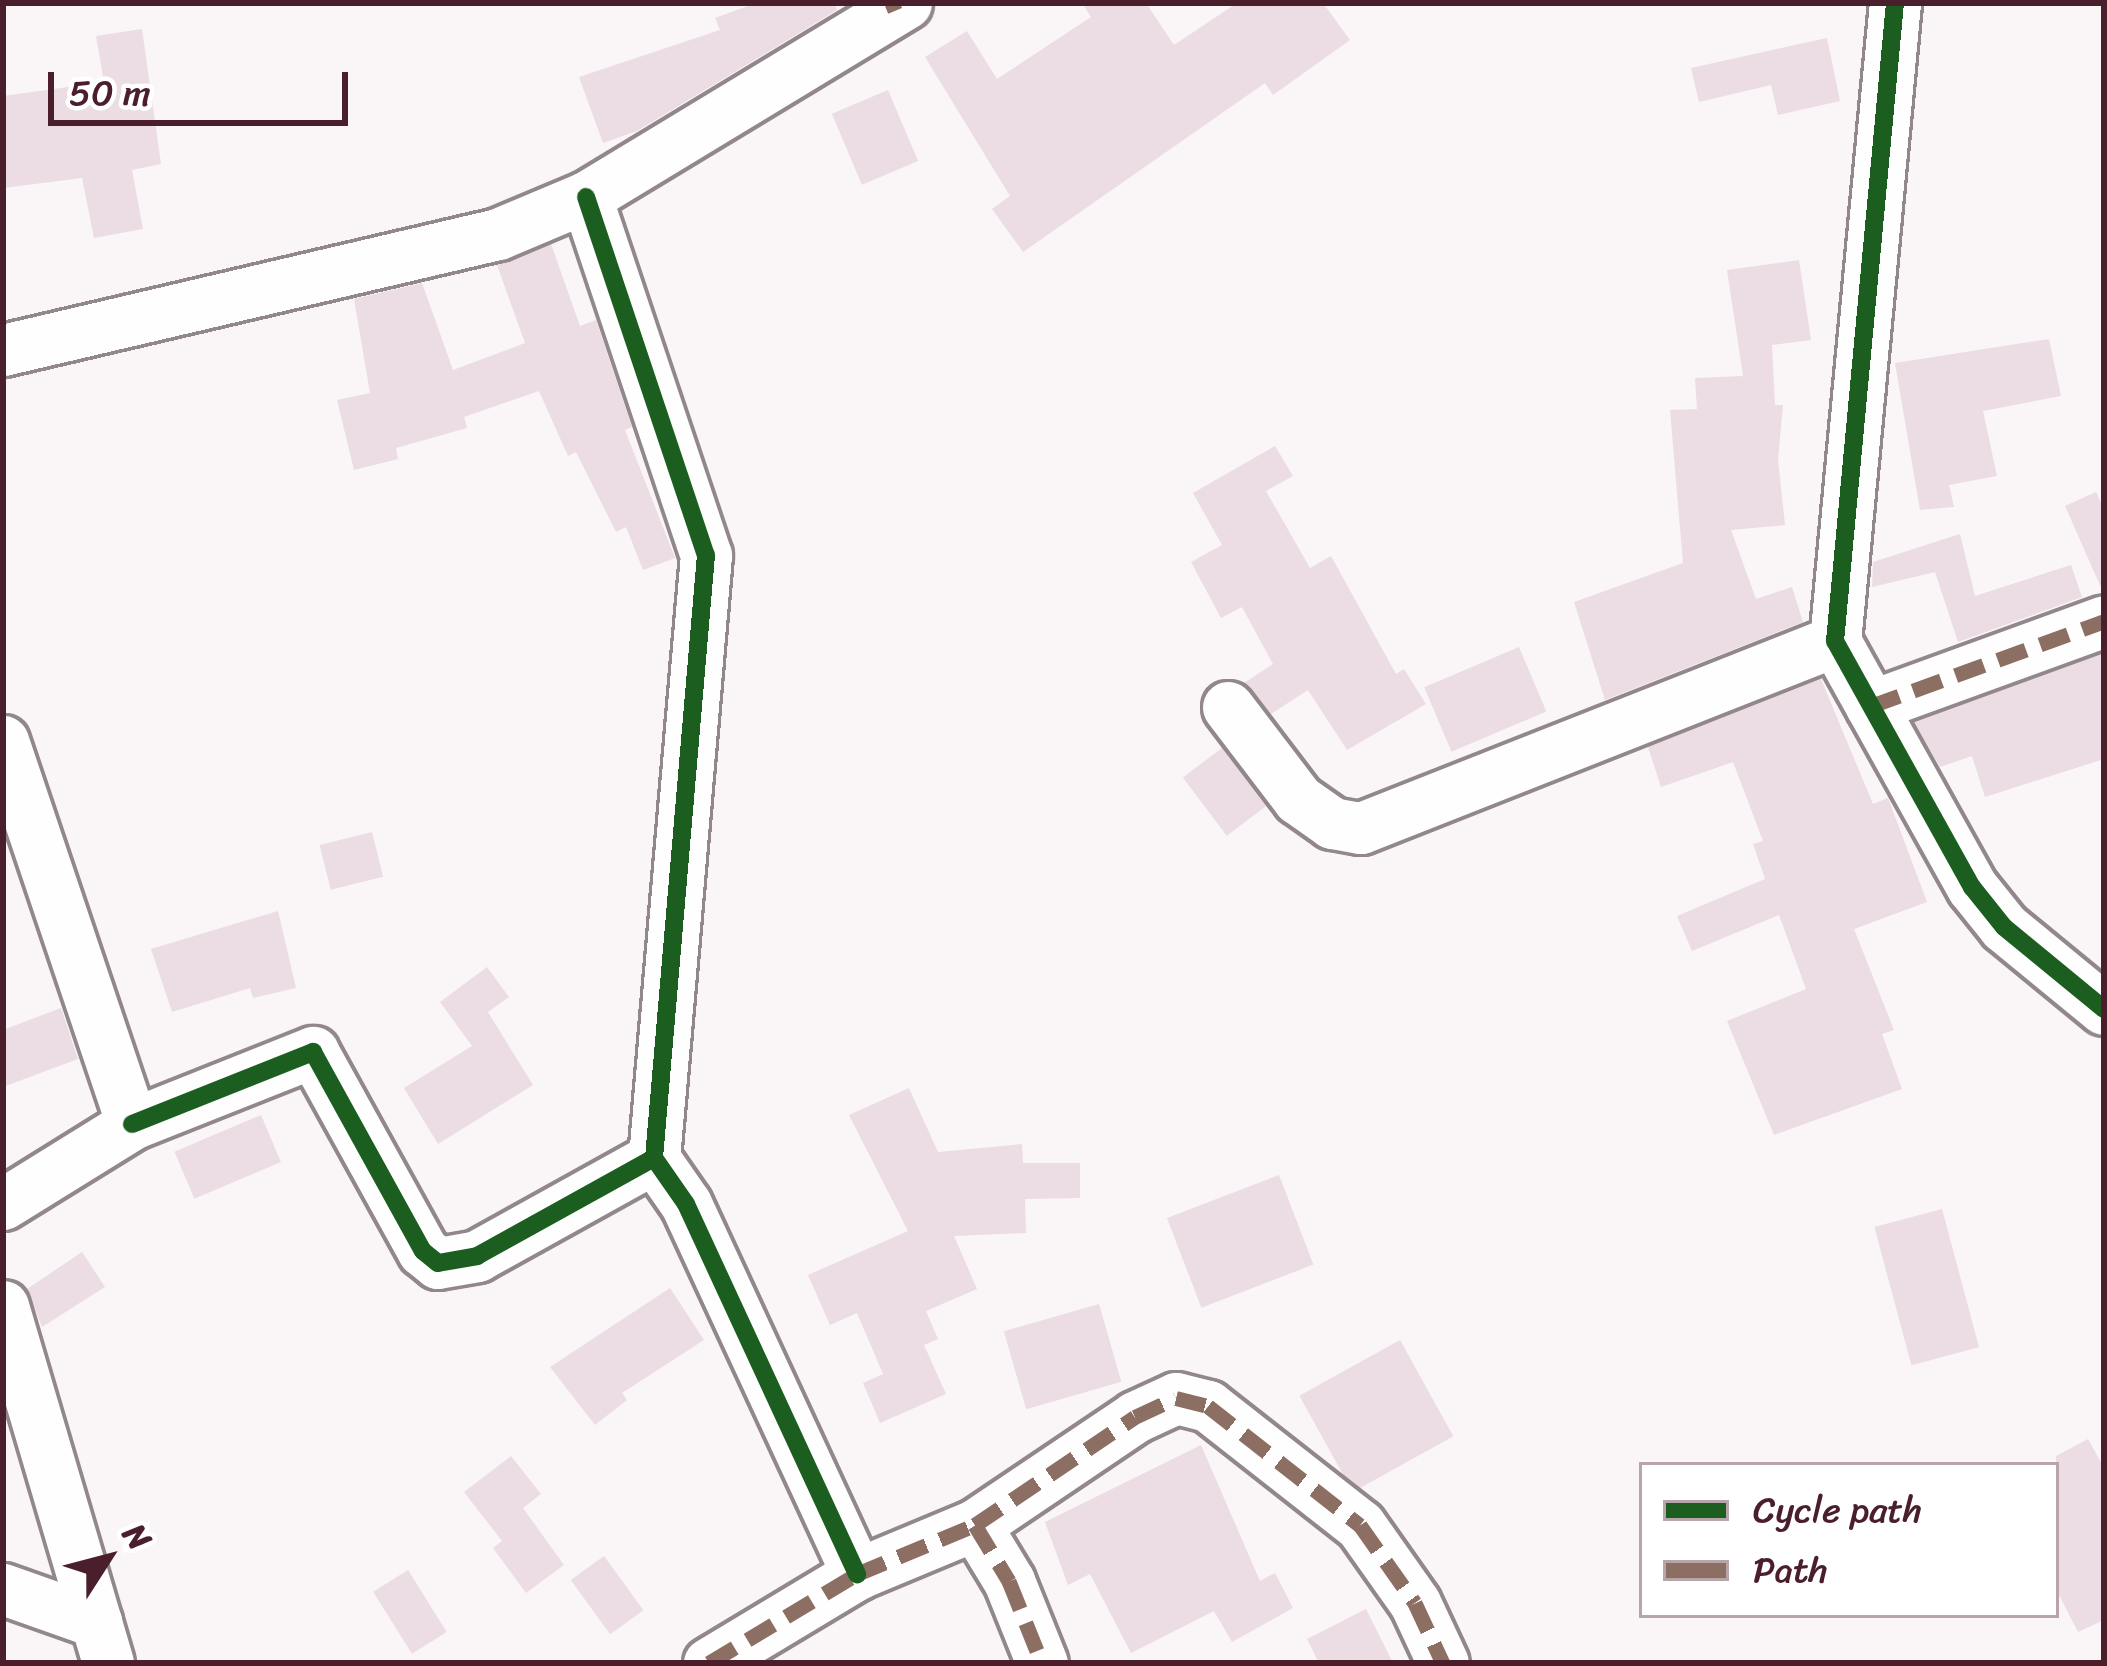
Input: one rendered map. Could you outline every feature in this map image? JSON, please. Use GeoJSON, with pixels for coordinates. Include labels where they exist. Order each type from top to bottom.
{"type":"FeatureCollection","features":[{"type":"Feature","properties":{"kind":"street"},"geometry":{"type":"LineString","coordinates":[[1895,3],[1835,641],[1972,887],[2004,928],[2104,1009]]}},
{"type":"Feature","properties":{"kind":"street"},"geometry":{"type":"LineString","coordinates":[[3,350],[498,234],[586,197],[897,5]]}},
{"type":"Feature","properties":{"kind":"street"},"geometry":{"type":"LineString","coordinates":[[586,197],[706,556],[654,1158],[686,1204],[857,1574]]}},
{"type":"Feature","properties":{"kind":"street"},"geometry":{"type":"LineString","coordinates":[[1871,706],[2104,621]]}},
{"type":"Feature","properties":{"kind":"street"},"geometry":{"type":"LineString","coordinates":[[1228,707],[1298,799],[1331,823],[1360,828],[1835,641]]}},
{"type":"Feature","properties":{"kind":"street"},"geometry":{"type":"LineString","coordinates":[[3,740],[132,1124]]}},
{"type":"Feature","properties":{"kind":"street"},"geometry":{"type":"LineString","coordinates":[[3,1204],[132,1124],[313,1052],[423,1251],[438,1263],[477,1256],[654,1158]]}},
{"type":"Feature","properties":{"kind":"street"},"geometry":{"type":"LineString","coordinates":[[3,1306],[102,1643]]}},
{"type":"Feature","properties":{"kind":"street"},"geometry":{"type":"LineString","coordinates":[[709,1663],[857,1574],[975,1525],[1135,1417],[1176,1398],[1208,1406],[1360,1525],[1415,1603],[1443,1663]]}},
{"type":"Feature","properties":{"kind":"street"},"geometry":{"type":"LineString","coordinates":[[975,1525],[1009,1581],[1042,1663]]}},
{"type":"Feature","properties":{"kind":"street"},"geometry":{"type":"LineString","coordinates":[[3,1589],[102,1643]]}},
{"type":"Feature","properties":{"kind":"building"},"geometry":{"type":"Polygon","coordinates":[[[756,3],[834,3],[837,10],[637,131],[603,143],[579,77],[720,30],[715,18],[756,3]]]}},
{"type":"Feature","properties":{"kind":"building"},"geometry":{"type":"Polygon","coordinates":[[[1082,3],[1146,3],[1174,45],[1237,3],[1323,3],[1350,40],[1273,95],[1265,83],[1023,252],[992,209],[1010,196],[925,57],[967,31],[997,79],[1091,17],[1082,3]]]}},
{"type":"Feature","properties":{"kind":"building"},"geometry":{"type":"Polygon","coordinates":[[[142,29],[161,164],[132,170],[143,229],[94,238],[82,178],[3,188],[3,96],[104,82],[96,36],[142,29]]]}},
{"type":"Feature","properties":{"kind":"building"},"geometry":{"type":"Polygon","coordinates":[[[1827,38],[1840,101],[1778,115],[1771,85],[1699,102],[1691,68],[1827,38]]]}},
{"type":"Feature","properties":{"kind":"building"},"geometry":{"type":"Polygon","coordinates":[[[888,90],[918,161],[862,185],[832,114],[888,90]]]}},
{"type":"Feature","properties":{"kind":"building"},"geometry":{"type":"Polygon","coordinates":[[[551,244],[580,326],[596,320],[632,427],[625,430],[675,558],[643,570],[626,527],[616,532],[576,452],[568,456],[539,391],[464,417],[467,428],[396,448],[398,459],[354,470],[337,400],[370,393],[354,299],[422,283],[453,370],[525,343],[497,265],[551,244]]]}},
{"type":"Feature","properties":{"kind":"building"},"geometry":{"type":"Polygon","coordinates":[[[1799,260],[1811,340],[1772,345],[1775,405],[1783,405],[1778,460],[1785,525],[1731,530],[1756,599],[1792,587],[1803,622],[1605,700],[1574,602],[1683,563],[1670,410],[1697,409],[1695,378],[1743,376],[1727,270],[1799,260]]]}},
{"type":"Feature","properties":{"kind":"building"},"geometry":{"type":"Polygon","coordinates":[[[2049,339],[2061,396],[1983,411],[1997,476],[1949,485],[1954,507],[1920,510],[1895,363],[2049,339]]]}},
{"type":"Feature","properties":{"kind":"building"},"geometry":{"type":"Polygon","coordinates":[[[1275,446],[1293,476],[1266,491],[1310,568],[1331,556],[1396,674],[1404,669],[1426,704],[1347,750],[1308,690],[1271,714],[1244,683],[1273,664],[1242,607],[1221,618],[1191,562],[1222,545],[1193,493],[1275,446]]]}},
{"type":"Feature","properties":{"kind":"building"},"geometry":{"type":"Polygon","coordinates":[[[2096,492],[2104,509],[2103,592],[2065,506],[2096,492]]]}},
{"type":"Feature","properties":{"kind":"building"},"geometry":{"type":"Polygon","coordinates":[[[1960,534],[1975,596],[2071,565],[2082,597],[1958,642],[1935,572],[1872,587],[1873,562],[1960,534]]]}},
{"type":"Feature","properties":{"kind":"building"},"geometry":{"type":"Polygon","coordinates":[[[1519,647],[1546,711],[1452,752],[1424,687],[1519,647]]]}},
{"type":"Feature","properties":{"kind":"building"},"geometry":{"type":"Polygon","coordinates":[[[2104,653],[2104,759],[1985,797],[1972,756],[1940,767],[1914,722],[2104,653]]]}},
{"type":"Feature","properties":{"kind":"building"},"geometry":{"type":"Polygon","coordinates":[[[1821,679],[1873,804],[1888,798],[1927,902],[1854,929],[1894,1030],[1882,1034],[1902,1089],[1774,1135],[1727,1021],[1806,989],[1779,915],[1692,951],[1677,916],[1765,879],[1753,844],[1763,841],[1733,762],[1661,787],[1648,747],[1821,679]]]}},
{"type":"Feature","properties":{"kind":"building"},"geometry":{"type":"Polygon","coordinates":[[[1222,748],[1266,806],[1227,836],[1183,777],[1222,748]]]}},
{"type":"Feature","properties":{"kind":"building"},"geometry":{"type":"Polygon","coordinates":[[[372,832],[383,877],[331,890],[320,845],[372,832]]]}},
{"type":"Feature","properties":{"kind":"building"},"geometry":{"type":"Polygon","coordinates":[[[278,911],[296,988],[253,998],[250,988],[172,1012],[151,949],[278,911]]]}},
{"type":"Feature","properties":{"kind":"building"},"geometry":{"type":"Polygon","coordinates":[[[487,967],[509,997],[488,1012],[533,1085],[438,1144],[404,1088],[472,1046],[440,1002],[487,967]]]}},
{"type":"Feature","properties":{"kind":"building"},"geometry":{"type":"Polygon","coordinates":[[[61,1008],[78,1059],[3,1087],[3,1030],[61,1008]]]}},
{"type":"Feature","properties":{"kind":"building"},"geometry":{"type":"Polygon","coordinates":[[[909,1088],[938,1152],[1022,1144],[1023,1163],[1080,1163],[1080,1198],[1025,1199],[1026,1233],[954,1236],[977,1289],[926,1311],[938,1339],[924,1345],[946,1394],[880,1423],[863,1383],[883,1374],[857,1313],[830,1325],[808,1275],[908,1231],[849,1115],[909,1088]]]}},
{"type":"Feature","properties":{"kind":"building"},"geometry":{"type":"Polygon","coordinates":[[[261,1115],[281,1162],[194,1199],[174,1152],[261,1115]]]}},
{"type":"Feature","properties":{"kind":"building"},"geometry":{"type":"Polygon","coordinates":[[[1279,1175],[1313,1265],[1201,1308],[1167,1218],[1279,1175]]]}},
{"type":"Feature","properties":{"kind":"building"},"geometry":{"type":"Polygon","coordinates":[[[1942,1209],[1979,1347],[1911,1365],[1874,1227],[1942,1209]]]}},
{"type":"Feature","properties":{"kind":"building"},"geometry":{"type":"Polygon","coordinates":[[[82,1252],[105,1287],[42,1327],[27,1289],[82,1252]]]}},
{"type":"Feature","properties":{"kind":"building"},"geometry":{"type":"Polygon","coordinates":[[[670,1288],[704,1340],[622,1393],[627,1400],[595,1425],[550,1367],[670,1288]]]}},
{"type":"Feature","properties":{"kind":"building"},"geometry":{"type":"Polygon","coordinates":[[[1099,1304],[1121,1382],[1026,1409],[1004,1331],[1099,1304]]]}},
{"type":"Feature","properties":{"kind":"building"},"geometry":{"type":"Polygon","coordinates":[[[1400,1340],[1453,1436],[1353,1492],[1299,1396],[1400,1340]]]}},
{"type":"Feature","properties":{"kind":"building"},"geometry":{"type":"Polygon","coordinates":[[[2088,1439],[2104,1468],[2104,1620],[2078,1632],[2059,1595],[2056,1456],[2088,1439]]]}},
{"type":"Feature","properties":{"kind":"building"},"geometry":{"type":"Polygon","coordinates":[[[1201,1445],[1260,1581],[1275,1573],[1293,1608],[1232,1642],[1214,1611],[1131,1653],[1090,1574],[1068,1585],[1045,1522],[1201,1445]]]}},
{"type":"Feature","properties":{"kind":"building"},"geometry":{"type":"Polygon","coordinates":[[[511,1456],[541,1494],[523,1508],[564,1565],[526,1593],[493,1548],[502,1541],[464,1492],[511,1456]]]}},
{"type":"Feature","properties":{"kind":"building"},"geometry":{"type":"Polygon","coordinates":[[[604,1556],[643,1610],[610,1634],[571,1580],[604,1556]]]}},
{"type":"Feature","properties":{"kind":"building"},"geometry":{"type":"Polygon","coordinates":[[[408,1570],[447,1632],[412,1654],[373,1592],[408,1570]]]}},
{"type":"Feature","properties":{"kind":"building"},"geometry":{"type":"Polygon","coordinates":[[[1366,1609],[1393,1663],[1319,1663],[1307,1639],[1366,1609]]]}},
{"type":"Feature","properties":{"kind":"marked path"},"geometry":{"type":"LineString","coordinates":[[892,3],[895,10]]}},
{"type":"Feature","properties":{"kind":"marked path"},"geometry":{"type":"LineString","coordinates":[[1871,706],[2104,621]]}},
{"type":"Feature","properties":{"kind":"marked path"},"geometry":{"type":"LineString","coordinates":[[975,1525],[1135,1417],[1176,1398],[1208,1406],[1360,1525],[1415,1603],[1443,1663]]}},
{"type":"Feature","properties":{"kind":"marked path"},"geometry":{"type":"LineString","coordinates":[[709,1663],[857,1574],[975,1525],[1009,1581],[1042,1663]]}},
{"type":"Feature","properties":{"kind":"cycle path"},"geometry":{"type":"LineString","coordinates":[[1895,3],[1835,641],[1972,887],[2004,927],[2104,1009]]}},
{"type":"Feature","properties":{"kind":"cycle path"},"geometry":{"type":"LineString","coordinates":[[586,197],[706,555],[654,1158]]}},
{"type":"Feature","properties":{"kind":"cycle path"},"geometry":{"type":"LineString","coordinates":[[132,1124],[313,1052],[423,1251],[438,1263],[477,1256],[654,1158],[686,1204],[857,1574]]}}]}
